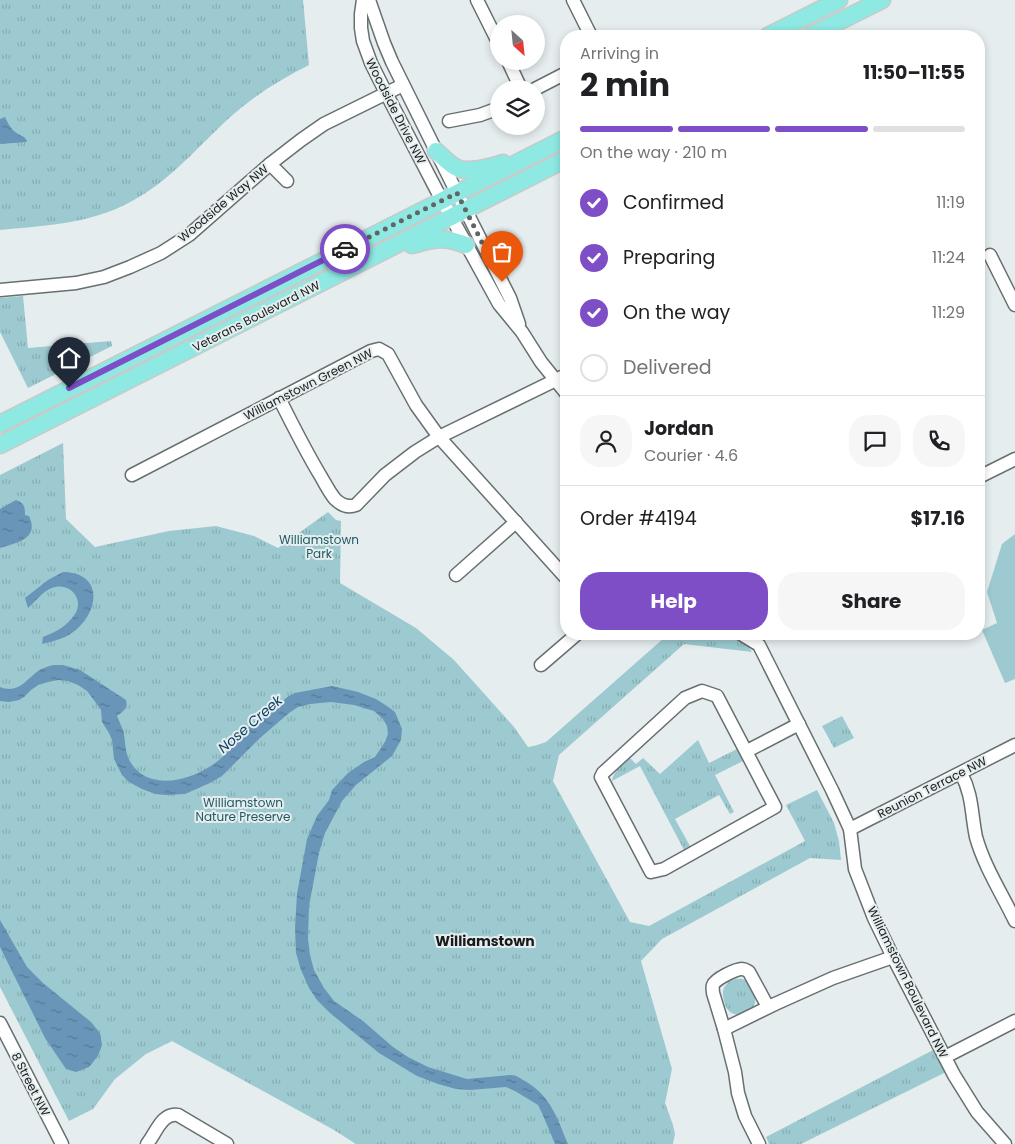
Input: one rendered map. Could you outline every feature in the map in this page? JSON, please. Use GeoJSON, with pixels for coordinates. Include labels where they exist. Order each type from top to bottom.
{"type":"FeatureCollection","features":[{"type":"Feature","properties":{"kind":"main road"},"geometry":{"type":"LineString","coordinates":[[780,30],[839,0]]}},
{"type":"Feature","properties":{"kind":"main road"},"geometry":{"type":"LineString","coordinates":[[822,30],[882,0]]}},
{"type":"Feature","properties":{"kind":"main road","name":"Veterans Boulevard NW"},"geometry":{"type":"LineString","coordinates":[[0,424],[560,141]]}},
{"type":"Feature","properties":{"kind":"main road"},"geometry":{"type":"LineString","coordinates":[[436,151],[455,167],[462,170],[488,167],[532,156]]}},
{"type":"Feature","properties":{"kind":"main road","name":"Veterans Boulevard NW"},"geometry":{"type":"LineString","coordinates":[[0,445],[560,162]]}},
{"type":"Feature","properties":{"kind":"main road"},"geometry":{"type":"LineString","coordinates":[[380,253],[437,238],[466,244]]}},
{"type":"Feature","properties":{"kind":"street","name":"Woodside Drive NW"},"geometry":{"type":"LineString","coordinates":[[363,0],[360,14],[361,28],[363,41],[371,63],[442,201],[458,214]]}},
{"type":"Feature","properties":{"kind":"street","name":"Woodside Drive NW"},"geometry":{"type":"LineString","coordinates":[[369,0],[384,43],[403,85],[457,193],[458,214]]}},
{"type":"Feature","properties":{"kind":"street"},"geometry":{"type":"LineString","coordinates":[[477,0],[490,26]]}},
{"type":"Feature","properties":{"kind":"street"},"geometry":{"type":"LineString","coordinates":[[573,0],[588,30]]}},
{"type":"Feature","properties":{"kind":"street"},"geometry":{"type":"LineString","coordinates":[[545,84],[560,76]]}},
{"type":"Feature","properties":{"kind":"street","name":"Woodside Way NW"},"geometry":{"type":"LineString","coordinates":[[0,290],[76,283],[104,277],[161,252],[189,235],[270,164],[324,124],[403,85]]}},
{"type":"Feature","properties":{"kind":"street"},"geometry":{"type":"LineString","coordinates":[[448,121],[490,111]]}},
{"type":"Feature","properties":{"kind":"street"},"geometry":{"type":"LineString","coordinates":[[270,164],[287,181]]}},
{"type":"Feature","properties":{"kind":"street"},"geometry":{"type":"LineString","coordinates":[[458,214],[466,244],[499,304],[522,332],[541,362],[560,376]]}},
{"type":"Feature","properties":{"kind":"street"},"geometry":{"type":"LineString","coordinates":[[458,214],[510,298],[522,332]]}},
{"type":"Feature","properties":{"kind":"street"},"geometry":{"type":"LineString","coordinates":[[990,255],[1015,304]]}},
{"type":"Feature","properties":{"kind":"street","name":"Williamstown Green NW"},"geometry":{"type":"LineString","coordinates":[[132,475],[371,351],[379,349],[388,354],[416,405],[440,437],[560,571]]}},
{"type":"Feature","properties":{"kind":"street"},"geometry":{"type":"LineString","coordinates":[[279,398],[311,459],[335,499],[343,505],[350,507],[356,505],[400,463],[440,437],[560,377]]}},
{"type":"Feature","properties":{"kind":"street"},"geometry":{"type":"LineString","coordinates":[[985,474],[1015,459]]}},
{"type":"Feature","properties":{"kind":"street"},"geometry":{"type":"LineString","coordinates":[[456,575],[516,522]]}},
{"type":"Feature","properties":{"kind":"street"},"geometry":{"type":"LineString","coordinates":[[541,665],[570,640]]}},
{"type":"Feature","properties":{"kind":"street","name":"Williamstown Boulevard NW"},"geometry":{"type":"LineString","coordinates":[[759,640],[850,829],[855,869],[874,918],[893,957],[954,1075],[977,1112],[1005,1144]]}},
{"type":"Feature","properties":{"kind":"street"},"geometry":{"type":"LineString","coordinates":[[702,691],[717,696],[747,751],[775,808],[664,869],[652,872],[601,777],[603,773],[685,698],[702,691]]}},
{"type":"Feature","properties":{"kind":"street"},"geometry":{"type":"LineString","coordinates":[[747,751],[799,724]]}},
{"type":"Feature","properties":{"kind":"street","name":"Reunion Terrace NW"},"geometry":{"type":"LineString","coordinates":[[850,829],[1015,745]]}},
{"type":"Feature","properties":{"kind":"street"},"geometry":{"type":"LineString","coordinates":[[961,773],[971,801],[976,836],[982,856],[1015,921]]}},
{"type":"Feature","properties":{"kind":"street"},"geometry":{"type":"LineString","coordinates":[[724,1029],[833,978],[893,957]]}},
{"type":"Feature","properties":{"kind":"street"},"geometry":{"type":"LineString","coordinates":[[759,1144],[745,1116],[738,1093],[735,1072],[713,993],[712,987],[714,982],[737,970],[744,969],[749,972],[768,1007]]}},
{"type":"Feature","properties":{"kind":"street"},"geometry":{"type":"LineString","coordinates":[[945,1057],[1015,1022]]}},
{"type":"Feature","properties":{"kind":"street","name":"8 Street NW"},"geometry":{"type":"LineString","coordinates":[[0,1023],[62,1144]]}},
{"type":"Feature","properties":{"kind":"street"},"geometry":{"type":"LineString","coordinates":[[147,1144],[162,1122],[172,1114],[178,1115],[226,1144]]}},
{"type":"Feature","properties":{"kind":"green space"},"geometry":{"type":"Polygon","coordinates":[[[0,0],[303,0],[309,65],[256,96],[227,120],[163,180],[139,197],[106,213],[89,218],[37,227],[0,230],[0,0]]]}},
{"type":"Feature","properties":{"kind":"green space"},"geometry":{"type":"Polygon","coordinates":[[[23,296],[28,348],[111,341],[112,346],[28,388],[0,332],[0,298],[23,296]]]}},
{"type":"Feature","properties":{"kind":"green space","name":"Williamstown Nature Preserve"},"geometry":{"type":"Polygon","coordinates":[[[63,443],[66,519],[95,547],[169,531],[216,526],[254,536],[278,548],[328,512],[336,520],[341,521],[340,583],[416,628],[454,660],[514,727],[528,747],[546,742],[662,640],[742,640],[752,652],[684,644],[559,755],[553,781],[630,922],[649,926],[805,841],[786,805],[817,790],[834,823],[839,841],[841,860],[810,858],[662,939],[641,961],[672,1069],[665,1103],[675,1134],[673,1144],[356,1144],[172,1041],[146,1054],[115,1079],[93,1109],[69,1121],[0,987],[0,475],[63,443]]]}},
{"type":"Feature","properties":{"kind":"green space"},"geometry":{"type":"Polygon","coordinates":[[[1015,534],[1015,679],[1005,683],[985,637],[985,629],[997,623],[987,592],[1002,544],[1015,534]]]}},
{"type":"Feature","properties":{"kind":"green space"},"geometry":{"type":"Polygon","coordinates":[[[842,716],[854,738],[834,748],[822,726],[842,716]]]}},
{"type":"Feature","properties":{"kind":"green space"},"geometry":{"type":"Polygon","coordinates":[[[698,740],[709,763],[737,749],[743,761],[715,775],[734,812],[730,814],[719,795],[675,819],[690,846],[684,850],[640,766],[612,781],[616,771],[630,758],[636,764],[643,758],[660,774],[698,740]]]}},
{"type":"Feature","properties":{"kind":"green space"},"geometry":{"type":"Polygon","coordinates":[[[735,979],[744,979],[752,988],[755,997],[755,1003],[751,1010],[740,1015],[729,1011],[723,997],[723,990],[726,985],[735,979]]]}},
{"type":"Feature","properties":{"kind":"green space"},"geometry":{"type":"Polygon","coordinates":[[[935,1049],[946,1072],[801,1144],[769,1144],[766,1137],[935,1049]]]}},
{"type":"Feature","properties":{"kind":"water"},"geometry":{"type":"Polygon","coordinates":[[[5,117],[11,128],[24,138],[26,142],[0,144],[0,119],[5,117]]]}},
{"type":"Feature","properties":{"kind":"water"},"geometry":{"type":"Polygon","coordinates":[[[16,500],[21,502],[25,509],[25,515],[29,516],[32,524],[31,530],[25,539],[0,548],[0,509],[16,500]]]}},
{"type":"Feature","properties":{"kind":"water"},"geometry":{"type":"Polygon","coordinates":[[[63,572],[85,578],[90,584],[93,593],[93,602],[85,621],[77,629],[65,637],[42,644],[43,637],[61,628],[75,614],[78,608],[77,597],[69,589],[58,586],[45,592],[28,608],[25,598],[48,580],[63,572]]]}},
{"type":"Feature","properties":{"kind":"water"},"geometry":{"type":"Polygon","coordinates":[[[53,665],[63,665],[80,670],[126,700],[126,708],[117,716],[123,730],[129,759],[140,773],[162,781],[186,777],[209,767],[224,756],[257,719],[295,693],[332,686],[358,692],[376,699],[395,712],[402,729],[401,740],[392,756],[356,785],[342,801],[325,833],[319,853],[309,906],[308,939],[314,970],[334,1001],[363,1021],[393,1047],[408,1057],[428,1067],[467,1079],[513,1075],[534,1087],[552,1108],[568,1144],[555,1144],[538,1105],[515,1091],[506,1087],[470,1090],[456,1089],[438,1084],[417,1076],[379,1053],[317,1000],[301,970],[296,953],[295,928],[297,894],[307,839],[317,816],[329,800],[332,790],[348,773],[375,757],[385,742],[388,734],[387,726],[383,719],[374,711],[354,705],[331,702],[298,707],[260,738],[222,776],[185,794],[155,794],[129,782],[122,775],[114,759],[112,740],[102,722],[101,710],[87,691],[78,685],[58,680],[48,682],[38,685],[19,700],[0,701],[0,687],[6,689],[17,688],[40,670],[53,665]]]}},
{"type":"Feature","properties":{"kind":"water"},"geometry":{"type":"Polygon","coordinates":[[[0,920],[27,967],[43,983],[91,1022],[100,1033],[102,1045],[98,1056],[89,1067],[76,1072],[66,1069],[45,1038],[0,947],[0,920]]]}},
{"type":"Feature","properties":{"kind":"way so far"},"geometry":{"type":"LineString","coordinates":[[345,249],[457,193],[502,282]]}},
{"type":"Feature","properties":{"kind":"district","name":"Williamstown"},"geometry":{"type":"Point","coordinates":[485,941]}},
{"type":"Feature","properties":{"kind":"route"},"geometry":{"type":"LineString","coordinates":[[69,388],[345,249]]}},
{"type":"Feature","properties":{"kind":"park label","name":"Williamstown Park"},"geometry":{"type":"Point","coordinates":[319,546]}},
{"type":"Feature","properties":{"kind":"water label","name":"Nose Creek"},"geometry":{"type":"Point","coordinates":[250,724]}}]}
